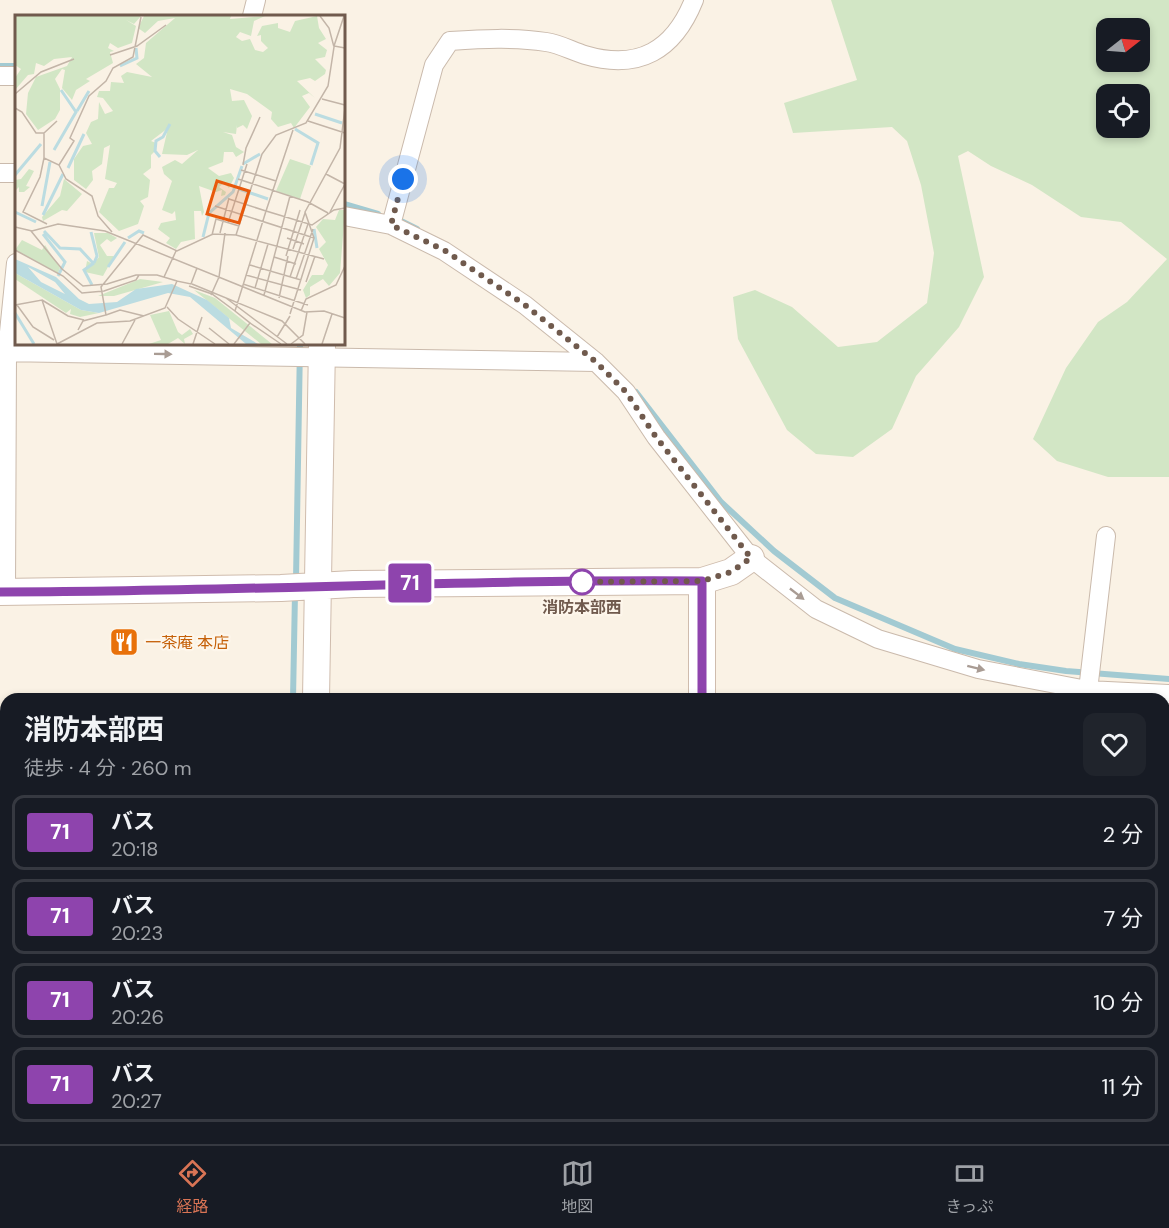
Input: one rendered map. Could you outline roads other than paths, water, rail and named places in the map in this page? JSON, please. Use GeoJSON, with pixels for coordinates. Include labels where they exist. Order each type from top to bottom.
{"type":"FeatureCollection","features":[{"type":"Feature","properties":{"kind":"street"},"geometry":{"type":"LineString","coordinates":[[252,15],[256,0]]}},
{"type":"Feature","properties":{"kind":"street"},"geometry":{"type":"LineString","coordinates":[[391,225],[434,65],[450,41],[483,38],[548,42],[587,56],[628,61],[657,51],[681,28],[694,0]]}},
{"type":"Feature","properties":{"kind":"street"},"geometry":{"type":"LineString","coordinates":[[0,172],[15,173]]}},
{"type":"Feature","properties":{"kind":"street"},"geometry":{"type":"LineString","coordinates":[[345,216],[391,225],[444,250],[525,305],[596,362],[626,392],[663,446],[751,558],[816,609],[878,639],[978,669],[1079,693]]}},
{"type":"Feature","properties":{"kind":"street"},"geometry":{"type":"LineString","coordinates":[[15,269],[3,352],[3,592],[317,587],[353,584],[702,581],[731,572],[751,558]]}},
{"type":"Feature","properties":{"kind":"street"},"geometry":{"type":"LineString","coordinates":[[3,352],[322,350],[596,362]]}},
{"type":"Feature","properties":{"kind":"street"},"geometry":{"type":"LineString","coordinates":[[316,693],[322,350]]}},
{"type":"Feature","properties":{"kind":"street"},"geometry":{"type":"LineString","coordinates":[[1087,693],[1106,536]]}},
{"type":"Feature","properties":{"kind":"street"},"geometry":{"type":"LineString","coordinates":[[702,581],[702,693]]}},
{"type":"Feature","properties":{"kind":"waterway"},"geometry":{"type":"LineString","coordinates":[[0,66],[15,66]]}},
{"type":"Feature","properties":{"kind":"waterway"},"geometry":{"type":"LineString","coordinates":[[345,204],[378,214]]}},
{"type":"Feature","properties":{"kind":"waterway"},"geometry":{"type":"LineString","coordinates":[[397,219],[417,229]]}},
{"type":"Feature","properties":{"kind":"waterway"},"geometry":{"type":"LineString","coordinates":[[296,580],[300,345]]}},
{"type":"Feature","properties":{"kind":"waterway"},"geometry":{"type":"LineString","coordinates":[[636,392],[721,502],[774,551],[835,598],[955,649],[1019,664],[1066,671],[1169,679]]}},
{"type":"Feature","properties":{"kind":"waterway"},"geometry":{"type":"LineString","coordinates":[[293,693],[295,593]]}},
{"type":"Feature","properties":{"kind":"place","name":"消防本部西"},"geometry":{"type":"Point","coordinates":[582,582]}},
{"type":"Feature","properties":{"kind":"place","name":"一茶庵 本店"},"geometry":{"type":"Point","coordinates":[124,642]}}]}
